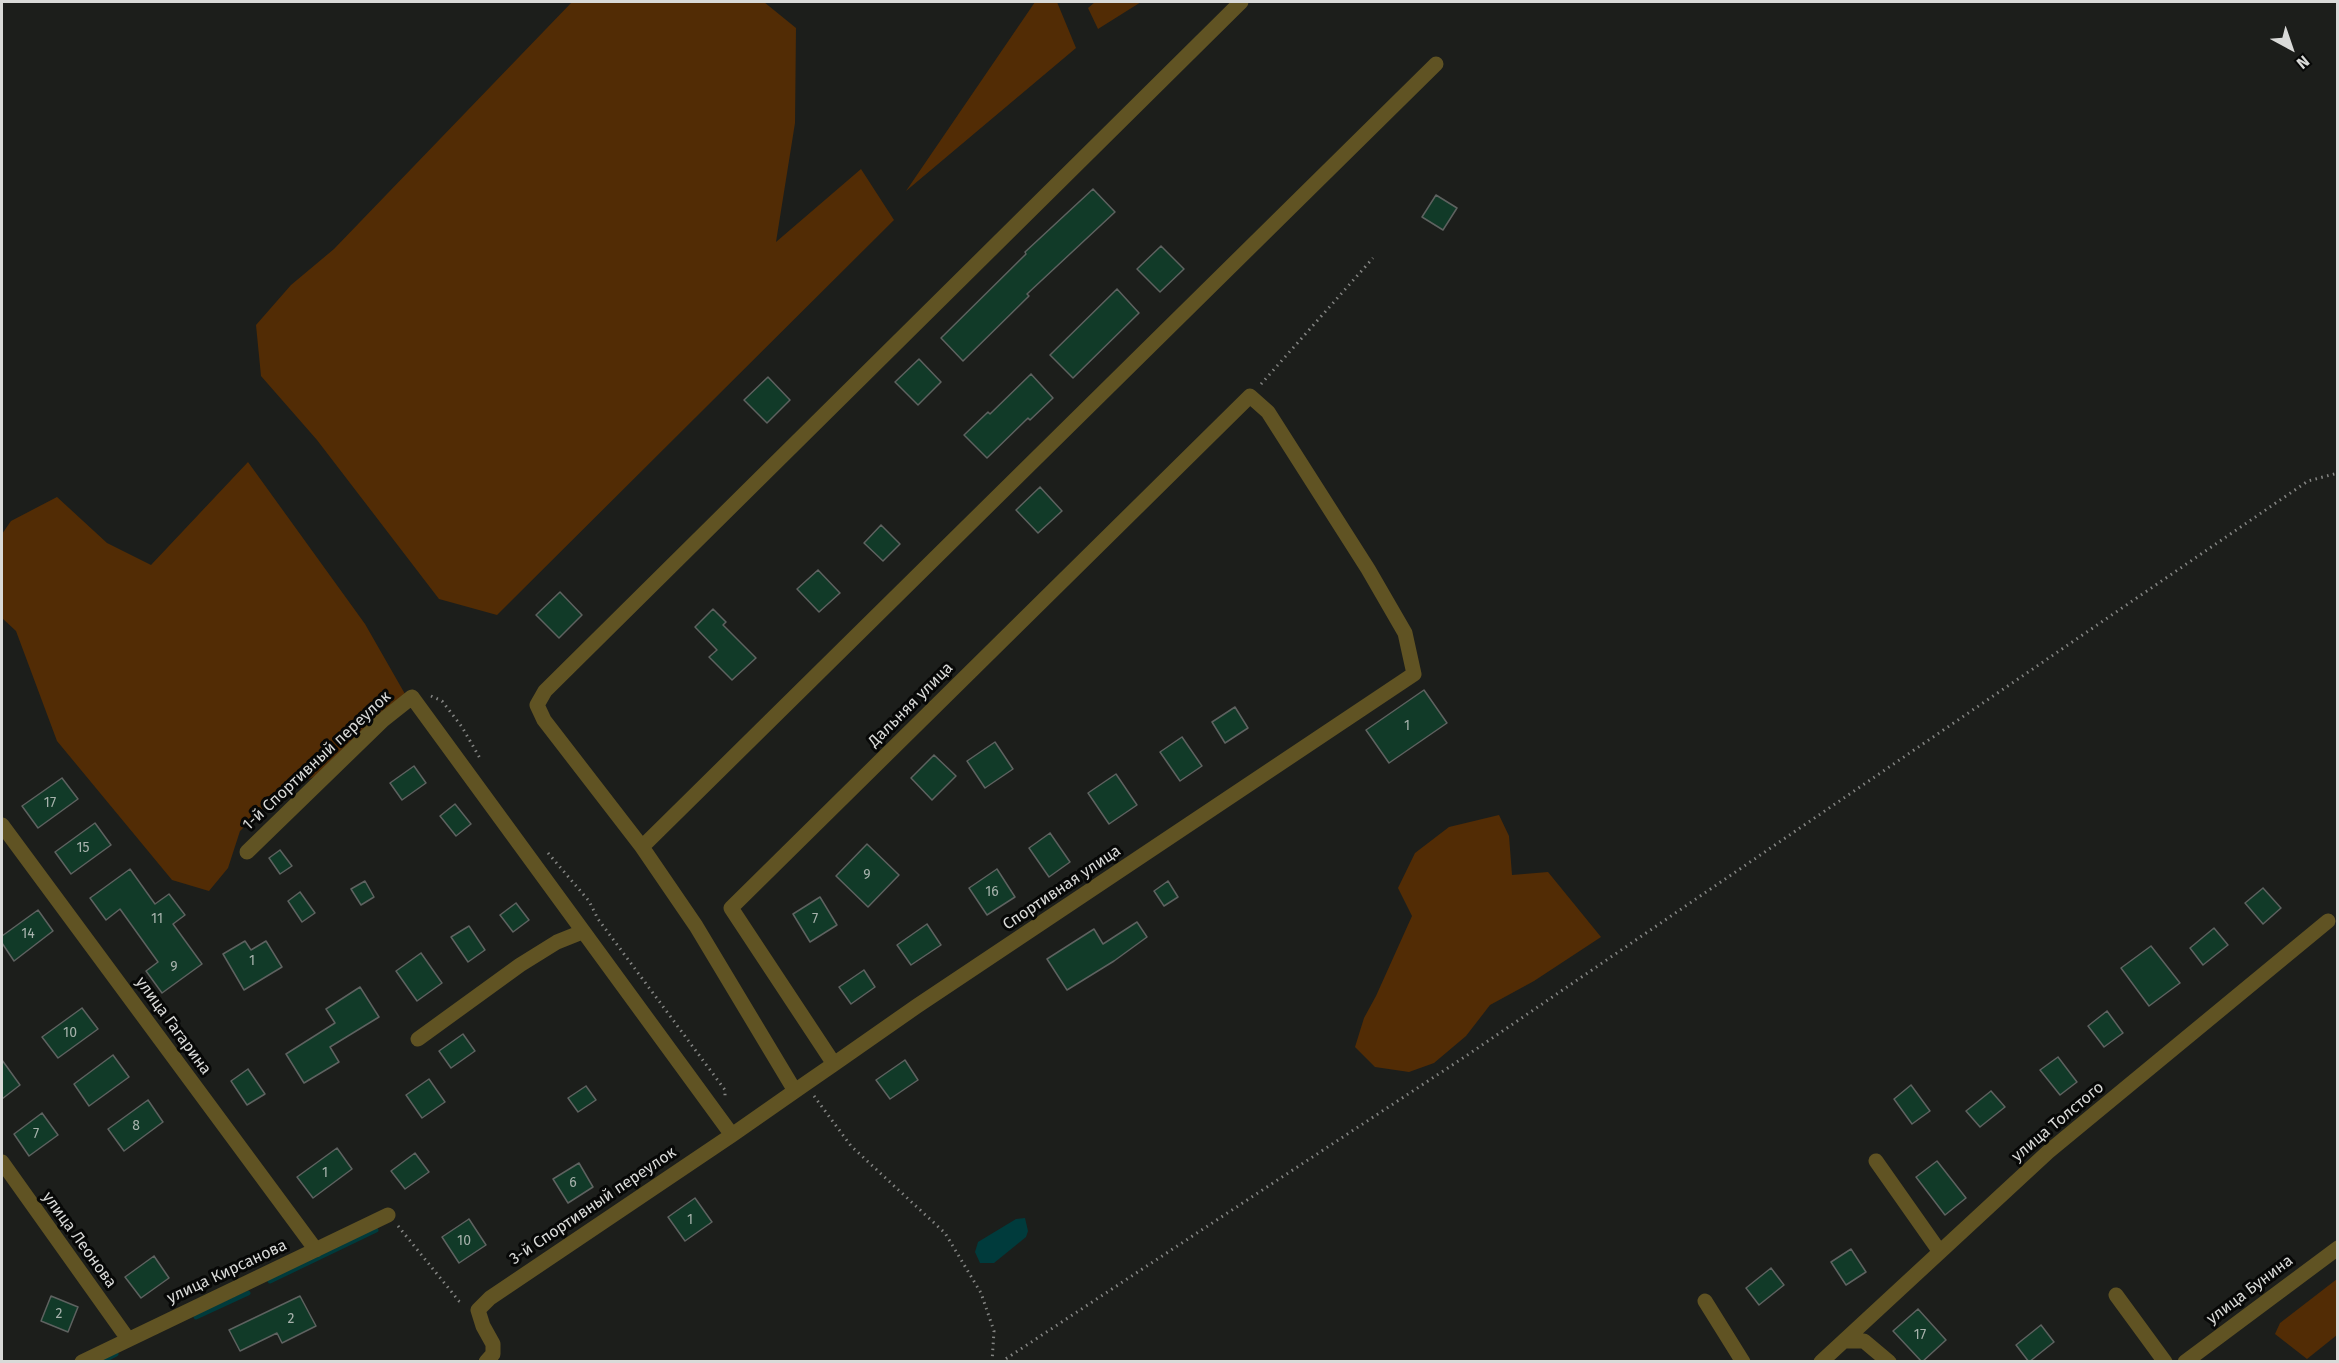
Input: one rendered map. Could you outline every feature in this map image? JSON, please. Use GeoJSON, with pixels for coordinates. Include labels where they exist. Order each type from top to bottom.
{"type":"FeatureCollection","features":[{"type":"Feature","properties":{"kind":"street"},"geometry":{"type":"LineString","coordinates":[[800,1087],[642,847],[544,720],[537,705],[545,691],[1241,2]]}},
{"type":"Feature","properties":{"kind":"street"},"geometry":{"type":"LineString","coordinates":[[642,847],[1436,64]]}},
{"type":"Feature","properties":{"kind":"street","name":"Спортивная улица"},"geometry":{"type":"LineString","coordinates":[[728,1128],[800,1087],[917,1006],[1414,674],[1404,633],[1368,569],[1268,412],[1250,396]]}},
{"type":"Feature","properties":{"kind":"street","name":"Дальняя улица"},"geometry":{"type":"LineString","coordinates":[[834,1064],[730,908],[1250,396]]}},
{"type":"Feature","properties":{"kind":"street"},"geometry":{"type":"LineString","coordinates":[[412,697],[582,932],[728,1128]]}},
{"type":"Feature","properties":{"kind":"street","name":"1-й Спортивный переулок"},"geometry":{"type":"LineString","coordinates":[[247,852],[383,720],[412,697]]}},
{"type":"Feature","properties":{"kind":"street","name":"улица Гагарина"},"geometry":{"type":"LineString","coordinates":[[2,825],[315,1250]]}},
{"type":"Feature","properties":{"kind":"street","name":"улица Толстого"},"geometry":{"type":"LineString","coordinates":[[1821,1362],[2048,1152],[2328,921]]}},
{"type":"Feature","properties":{"kind":"street"},"geometry":{"type":"LineString","coordinates":[[418,1039],[557,942],[582,932]]}},
{"type":"Feature","properties":{"kind":"street","name":"3-й Спортивный переулок"},"geometry":{"type":"LineString","coordinates":[[478,1310],[490,1298],[728,1128]]}},
{"type":"Feature","properties":{"kind":"street"},"geometry":{"type":"LineString","coordinates":[[1876,1161],[1940,1252]]}},
{"type":"Feature","properties":{"kind":"street","name":"улица Леонова"},"geometry":{"type":"LineString","coordinates":[[2,1162],[128,1339]]}},
{"type":"Feature","properties":{"kind":"street","name":"улица Кирсанова"},"geometry":{"type":"LineString","coordinates":[[82,1362],[388,1215]]}},
{"type":"Feature","properties":{"kind":"street","name":"улица Бунина"},"geometry":{"type":"LineString","coordinates":[[2185,1362],[2337,1248]]}},
{"type":"Feature","properties":{"kind":"street"},"geometry":{"type":"LineString","coordinates":[[2116,1295],[2165,1362]]}},
{"type":"Feature","properties":{"kind":"street"},"geometry":{"type":"LineString","coordinates":[[1705,1301],[1743,1362]]}},
{"type":"Feature","properties":{"kind":"street"},"geometry":{"type":"LineString","coordinates":[[478,1310],[483,1326],[493,1344],[493,1354],[486,1362]]}},
{"type":"Feature","properties":{"kind":"street"},"geometry":{"type":"LineString","coordinates":[[1845,1341],[1864,1341],[1889,1362]]}},
{"type":"Feature","properties":{"kind":"path"},"geometry":{"type":"LineString","coordinates":[[1250,396],[1373,258]]}},
{"type":"Feature","properties":{"kind":"path"},"geometry":{"type":"LineString","coordinates":[[1001,1362],[1466,1056],[2308,481],[2337,473]]}},
{"type":"Feature","properties":{"kind":"path"},"geometry":{"type":"LineString","coordinates":[[412,697],[436,697],[442,701],[462,727],[482,762]]}},
{"type":"Feature","properties":{"kind":"path"},"geometry":{"type":"LineString","coordinates":[[543,847],[589,901],[598,919],[725,1090],[728,1128]]}},
{"type":"Feature","properties":{"kind":"path"},"geometry":{"type":"LineString","coordinates":[[800,1087],[851,1146],[945,1233],[981,1293],[994,1332],[992,1362]]}},
{"type":"Feature","properties":{"kind":"path"},"geometry":{"type":"LineString","coordinates":[[388,1215],[459,1301],[478,1310]]}},
{"type":"Feature","properties":{"kind":"shaded area"},"geometry":{"type":"Polygon","coordinates":[[[572,2],[764,2],[796,28],[795,123],[776,242],[861,169],[894,220],[497,615],[439,599],[317,440],[261,376],[256,325],[291,285],[334,249],[572,2]]]}},
{"type":"Feature","properties":{"kind":"shaded area"},"geometry":{"type":"Polygon","coordinates":[[[1035,2],[1057,2],[1076,48],[906,191],[1035,2]]]}},
{"type":"Feature","properties":{"kind":"shaded area"},"geometry":{"type":"Polygon","coordinates":[[[1095,2],[1141,2],[1098,29],[1088,8],[1095,2]]]}},
{"type":"Feature","properties":{"kind":"shaded area"},"geometry":{"type":"Polygon","coordinates":[[[248,462],[365,624],[405,694],[316,776],[280,792],[240,831],[228,868],[209,891],[172,880],[57,741],[16,631],[2,618],[2,534],[11,521],[57,497],[107,543],[151,565],[248,462]]]}},
{"type":"Feature","properties":{"kind":"shaded area"},"geometry":{"type":"Polygon","coordinates":[[[1499,815],[1509,836],[1512,875],[1548,872],[1601,937],[1534,981],[1490,1005],[1466,1036],[1434,1063],[1409,1072],[1375,1067],[1355,1047],[1364,1018],[1412,916],[1398,888],[1415,853],[1449,827],[1499,815]]]}},
{"type":"Feature","properties":{"kind":"shaded area"},"geometry":{"type":"Polygon","coordinates":[[[2337,1279],[2337,1335],[2307,1359],[2275,1334],[2280,1323],[2337,1279]]]}},
{"type":"Feature","properties":{"kind":"water"},"geometry":{"type":"Polygon","coordinates":[[[1025,1218],[1028,1231],[1026,1237],[994,1263],[980,1263],[975,1252],[978,1242],[1016,1219],[1025,1218]]]}},
{"type":"Feature","properties":{"kind":"building"},"geometry":{"type":"Polygon","coordinates":[[[1093,189],[1115,212],[1027,294],[1029,296],[963,361],[941,338],[1026,254],[1025,252],[1093,189]]]}},
{"type":"Feature","properties":{"kind":"building"},"geometry":{"type":"Polygon","coordinates":[[[1436,195],[1457,208],[1443,230],[1422,217],[1436,195]]]}},
{"type":"Feature","properties":{"kind":"building"},"geometry":{"type":"Polygon","coordinates":[[[1161,246],[1184,269],[1160,292],[1137,269],[1161,246]]]}},
{"type":"Feature","properties":{"kind":"building"},"geometry":{"type":"Polygon","coordinates":[[[1117,289],[1139,313],[1073,378],[1050,355],[1117,289]]]}},
{"type":"Feature","properties":{"kind":"building"},"geometry":{"type":"Polygon","coordinates":[[[919,359],[941,382],[918,405],[895,382],[919,359]]]}},
{"type":"Feature","properties":{"kind":"building"},"geometry":{"type":"Polygon","coordinates":[[[1031,374],[1053,398],[1030,420],[1028,418],[987,458],[964,435],[988,412],[990,414],[1031,374]]]}},
{"type":"Feature","properties":{"kind":"building"},"geometry":{"type":"Polygon","coordinates":[[[768,377],[790,400],[767,423],[744,400],[768,377]]]}},
{"type":"Feature","properties":{"kind":"building"},"geometry":{"type":"Polygon","coordinates":[[[1040,487],[1062,511],[1038,533],[1016,510],[1040,487]]]}},
{"type":"Feature","properties":{"kind":"building"},"geometry":{"type":"Polygon","coordinates":[[[881,525],[900,544],[883,561],[864,543],[881,525]]]}},
{"type":"Feature","properties":{"kind":"building"},"geometry":{"type":"Polygon","coordinates":[[[818,570],[840,593],[819,612],[797,589],[818,570]]]}},
{"type":"Feature","properties":{"kind":"building"},"geometry":{"type":"Polygon","coordinates":[[[560,592],[582,615],[559,638],[536,615],[560,592]]]}},
{"type":"Feature","properties":{"kind":"building"},"geometry":{"type":"Polygon","coordinates":[[[713,609],[726,622],[723,625],[756,658],[732,680],[709,657],[717,650],[695,627],[713,609]]]}},
{"type":"Feature","properties":{"kind":"building"},"geometry":{"type":"Polygon","coordinates":[[[1424,690],[1447,723],[1389,763],[1366,730],[1424,690]]]}},
{"type":"Feature","properties":{"kind":"building"},"geometry":{"type":"Polygon","coordinates":[[[1235,707],[1248,728],[1225,743],[1212,722],[1235,707]]]}},
{"type":"Feature","properties":{"kind":"building"},"geometry":{"type":"Polygon","coordinates":[[[1182,737],[1202,766],[1180,781],[1160,752],[1182,737]]]}},
{"type":"Feature","properties":{"kind":"building"},"geometry":{"type":"Polygon","coordinates":[[[995,742],[1013,769],[985,788],[967,761],[995,742]]]}},
{"type":"Feature","properties":{"kind":"building"},"geometry":{"type":"Polygon","coordinates":[[[934,755],[956,776],[932,800],[911,778],[934,755]]]}},
{"type":"Feature","properties":{"kind":"building"},"geometry":{"type":"Polygon","coordinates":[[[414,766],[426,783],[402,800],[390,783],[414,766]]]}},
{"type":"Feature","properties":{"kind":"building"},"geometry":{"type":"Polygon","coordinates":[[[1116,774],[1137,805],[1109,824],[1088,793],[1116,774]]]}},
{"type":"Feature","properties":{"kind":"building"},"geometry":{"type":"Polygon","coordinates":[[[62,778],[78,799],[38,828],[22,806],[62,778]]]}},
{"type":"Feature","properties":{"kind":"building"},"geometry":{"type":"Polygon","coordinates":[[[455,804],[471,824],[456,836],[440,816],[455,804]]]}},
{"type":"Feature","properties":{"kind":"building"},"geometry":{"type":"Polygon","coordinates":[[[95,823],[111,845],[71,874],[55,852],[95,823]]]}},
{"type":"Feature","properties":{"kind":"building"},"geometry":{"type":"Polygon","coordinates":[[[1050,833],[1070,862],[1049,877],[1029,848],[1050,833]]]}},
{"type":"Feature","properties":{"kind":"building"},"geometry":{"type":"Polygon","coordinates":[[[867,844],[899,875],[868,907],[836,876],[867,844]]]}},
{"type":"Feature","properties":{"kind":"building"},"geometry":{"type":"Polygon","coordinates":[[[280,850],[292,866],[280,874],[269,858],[280,850]]]}},
{"type":"Feature","properties":{"kind":"building"},"geometry":{"type":"Polygon","coordinates":[[[130,869],[155,904],[169,894],[185,915],[173,924],[202,964],[162,993],[146,971],[158,962],[120,909],[106,920],[90,898],[130,869]]]}},
{"type":"Feature","properties":{"kind":"building"},"geometry":{"type":"Polygon","coordinates":[[[997,869],[1015,897],[987,915],[969,888],[997,869]]]}},
{"type":"Feature","properties":{"kind":"building"},"geometry":{"type":"Polygon","coordinates":[[[365,881],[374,897],[361,905],[351,889],[365,881]]]}},
{"type":"Feature","properties":{"kind":"building"},"geometry":{"type":"Polygon","coordinates":[[[1168,881],[1178,897],[1164,906],[1154,891],[1168,881]]]}},
{"type":"Feature","properties":{"kind":"building"},"geometry":{"type":"Polygon","coordinates":[[[2263,888],[2281,908],[2263,924],[2245,903],[2263,888]]]}},
{"type":"Feature","properties":{"kind":"building"},"geometry":{"type":"Polygon","coordinates":[[[300,892],[315,913],[302,922],[288,901],[300,892]]]}},
{"type":"Feature","properties":{"kind":"building"},"geometry":{"type":"Polygon","coordinates":[[[820,897],[837,925],[810,942],[793,914],[820,897]]]}},
{"type":"Feature","properties":{"kind":"building"},"geometry":{"type":"Polygon","coordinates":[[[516,903],[529,920],[513,932],[500,915],[516,903]]]}},
{"type":"Feature","properties":{"kind":"building"},"geometry":{"type":"Polygon","coordinates":[[[38,910],[53,931],[14,961],[2,943],[2,936],[38,910]]]}},
{"type":"Feature","properties":{"kind":"building"},"geometry":{"type":"Polygon","coordinates":[[[1137,922],[1147,937],[1067,990],[1047,959],[1094,929],[1103,944],[1137,922]]]}},
{"type":"Feature","properties":{"kind":"building"},"geometry":{"type":"Polygon","coordinates":[[[927,924],[941,945],[911,965],[897,945],[927,924]]]}},
{"type":"Feature","properties":{"kind":"building"},"geometry":{"type":"Polygon","coordinates":[[[469,926],[485,950],[468,962],[451,937],[469,926]]]}},
{"type":"Feature","properties":{"kind":"building"},"geometry":{"type":"Polygon","coordinates":[[[2214,928],[2228,945],[2203,965],[2190,948],[2214,928]]]}},
{"type":"Feature","properties":{"kind":"building"},"geometry":{"type":"Polygon","coordinates":[[[245,941],[251,950],[266,941],[282,967],[244,990],[223,954],[245,941]]]}},
{"type":"Feature","properties":{"kind":"building"},"geometry":{"type":"Polygon","coordinates":[[[2151,946],[2180,983],[2149,1006],[2121,968],[2151,946]]]}},
{"type":"Feature","properties":{"kind":"building"},"geometry":{"type":"Polygon","coordinates":[[[421,953],[442,983],[417,1001],[396,971],[421,953]]]}},
{"type":"Feature","properties":{"kind":"building"},"geometry":{"type":"Polygon","coordinates":[[[864,970],[875,987],[851,1004],[839,987],[864,970]]]}},
{"type":"Feature","properties":{"kind":"building"},"geometry":{"type":"Polygon","coordinates":[[[360,987],[379,1017],[330,1047],[339,1062],[304,1083],[286,1054],[335,1023],[326,1009],[360,987]]]}},
{"type":"Feature","properties":{"kind":"building"},"geometry":{"type":"Polygon","coordinates":[[[82,1008],[98,1029],[58,1058],[42,1037],[82,1008]]]}},
{"type":"Feature","properties":{"kind":"building"},"geometry":{"type":"Polygon","coordinates":[[[2107,1011],[2123,1033],[2104,1047],[2088,1026],[2107,1011]]]}},
{"type":"Feature","properties":{"kind":"building"},"geometry":{"type":"Polygon","coordinates":[[[463,1034],[475,1051],[451,1068],[439,1051],[463,1034]]]}},
{"type":"Feature","properties":{"kind":"building"},"geometry":{"type":"Polygon","coordinates":[[[113,1055],[129,1077],[89,1106],[74,1084],[113,1055]]]}},
{"type":"Feature","properties":{"kind":"building"},"geometry":{"type":"Polygon","coordinates":[[[2058,1057],[2077,1082],[2060,1095],[2040,1070],[2058,1057]]]}},
{"type":"Feature","properties":{"kind":"building"},"geometry":{"type":"Polygon","coordinates":[[[2,1060],[20,1085],[2,1099],[2,1060]]]}},
{"type":"Feature","properties":{"kind":"building"},"geometry":{"type":"Polygon","coordinates":[[[905,1060],[918,1080],[890,1099],[876,1080],[905,1060]]]}},
{"type":"Feature","properties":{"kind":"building"},"geometry":{"type":"Polygon","coordinates":[[[248,1069],[265,1094],[247,1105],[231,1081],[248,1069]]]}},
{"type":"Feature","properties":{"kind":"building"},"geometry":{"type":"Polygon","coordinates":[[[429,1079],[445,1102],[422,1118],[406,1095],[429,1079]]]}},
{"type":"Feature","properties":{"kind":"building"},"geometry":{"type":"Polygon","coordinates":[[[1911,1085],[1930,1111],[1912,1124],[1894,1099],[1911,1085]]]}},
{"type":"Feature","properties":{"kind":"building"},"geometry":{"type":"Polygon","coordinates":[[[586,1086],[596,1100],[578,1112],[568,1098],[586,1086]]]}},
{"type":"Feature","properties":{"kind":"building"},"geometry":{"type":"Polygon","coordinates":[[[1991,1091],[2005,1107],[1980,1127],[1966,1111],[1991,1091]]]}},
{"type":"Feature","properties":{"kind":"building"},"geometry":{"type":"Polygon","coordinates":[[[148,1100],[163,1122],[124,1151],[108,1129],[148,1100]]]}},
{"type":"Feature","properties":{"kind":"building"},"geometry":{"type":"Polygon","coordinates":[[[42,1113],[58,1135],[29,1156],[14,1134],[42,1113]]]}},
{"type":"Feature","properties":{"kind":"building"},"geometry":{"type":"Polygon","coordinates":[[[337,1148],[352,1169],[313,1198],[297,1177],[337,1148]]]}},
{"type":"Feature","properties":{"kind":"building"},"geometry":{"type":"Polygon","coordinates":[[[415,1153],[429,1172],[405,1189],[391,1171],[415,1153]]]}},
{"type":"Feature","properties":{"kind":"building"},"geometry":{"type":"Polygon","coordinates":[[[1937,1161],[1966,1198],[1945,1215],[1916,1177],[1937,1161]]]}},
{"type":"Feature","properties":{"kind":"building"},"geometry":{"type":"Polygon","coordinates":[[[579,1163],[593,1187],[568,1203],[553,1179],[579,1163]]]}},
{"type":"Feature","properties":{"kind":"building"},"geometry":{"type":"Polygon","coordinates":[[[695,1198],[712,1222],[685,1241],[668,1217],[695,1198]]]}},
{"type":"Feature","properties":{"kind":"building"},"geometry":{"type":"Polygon","coordinates":[[[469,1219],[486,1245],[459,1263],[442,1237],[469,1219]]]}},
{"type":"Feature","properties":{"kind":"building"},"geometry":{"type":"Polygon","coordinates":[[[1851,1249],[1866,1272],[1846,1285],[1831,1262],[1851,1249]]]}},
{"type":"Feature","properties":{"kind":"building"},"geometry":{"type":"Polygon","coordinates":[[[154,1256],[169,1278],[141,1298],[125,1277],[154,1256]]]}},
{"type":"Feature","properties":{"kind":"building"},"geometry":{"type":"Polygon","coordinates":[[[1771,1268],[1784,1285],[1759,1305],[1746,1288],[1771,1268]]]}},
{"type":"Feature","properties":{"kind":"building"},"geometry":{"type":"Polygon","coordinates":[[[51,1296],[78,1307],[68,1332],[41,1321],[51,1296]]]}},
{"type":"Feature","properties":{"kind":"building"},"geometry":{"type":"Polygon","coordinates":[[[300,1296],[316,1326],[282,1343],[277,1333],[240,1351],[229,1330],[300,1296]]]}},
{"type":"Feature","properties":{"kind":"building"},"geometry":{"type":"Polygon","coordinates":[[[1918,1309],[1946,1340],[1922,1362],[1893,1331],[1918,1309]]]}},
{"type":"Feature","properties":{"kind":"building"},"geometry":{"type":"Polygon","coordinates":[[[2041,1325],[2054,1342],[2029,1362],[2016,1345],[2041,1325]]]}},
{"type":"Feature","properties":{"kind":"waterway"},"geometry":{"type":"LineString","coordinates":[[270,1281],[376,1230]]}},
{"type":"Feature","properties":{"kind":"waterway"},"geometry":{"type":"LineString","coordinates":[[196,1317],[248,1293]]}},
{"type":"Feature","properties":{"kind":"waterway"},"geometry":{"type":"LineString","coordinates":[[101,1362],[116,1354]]}}]}
